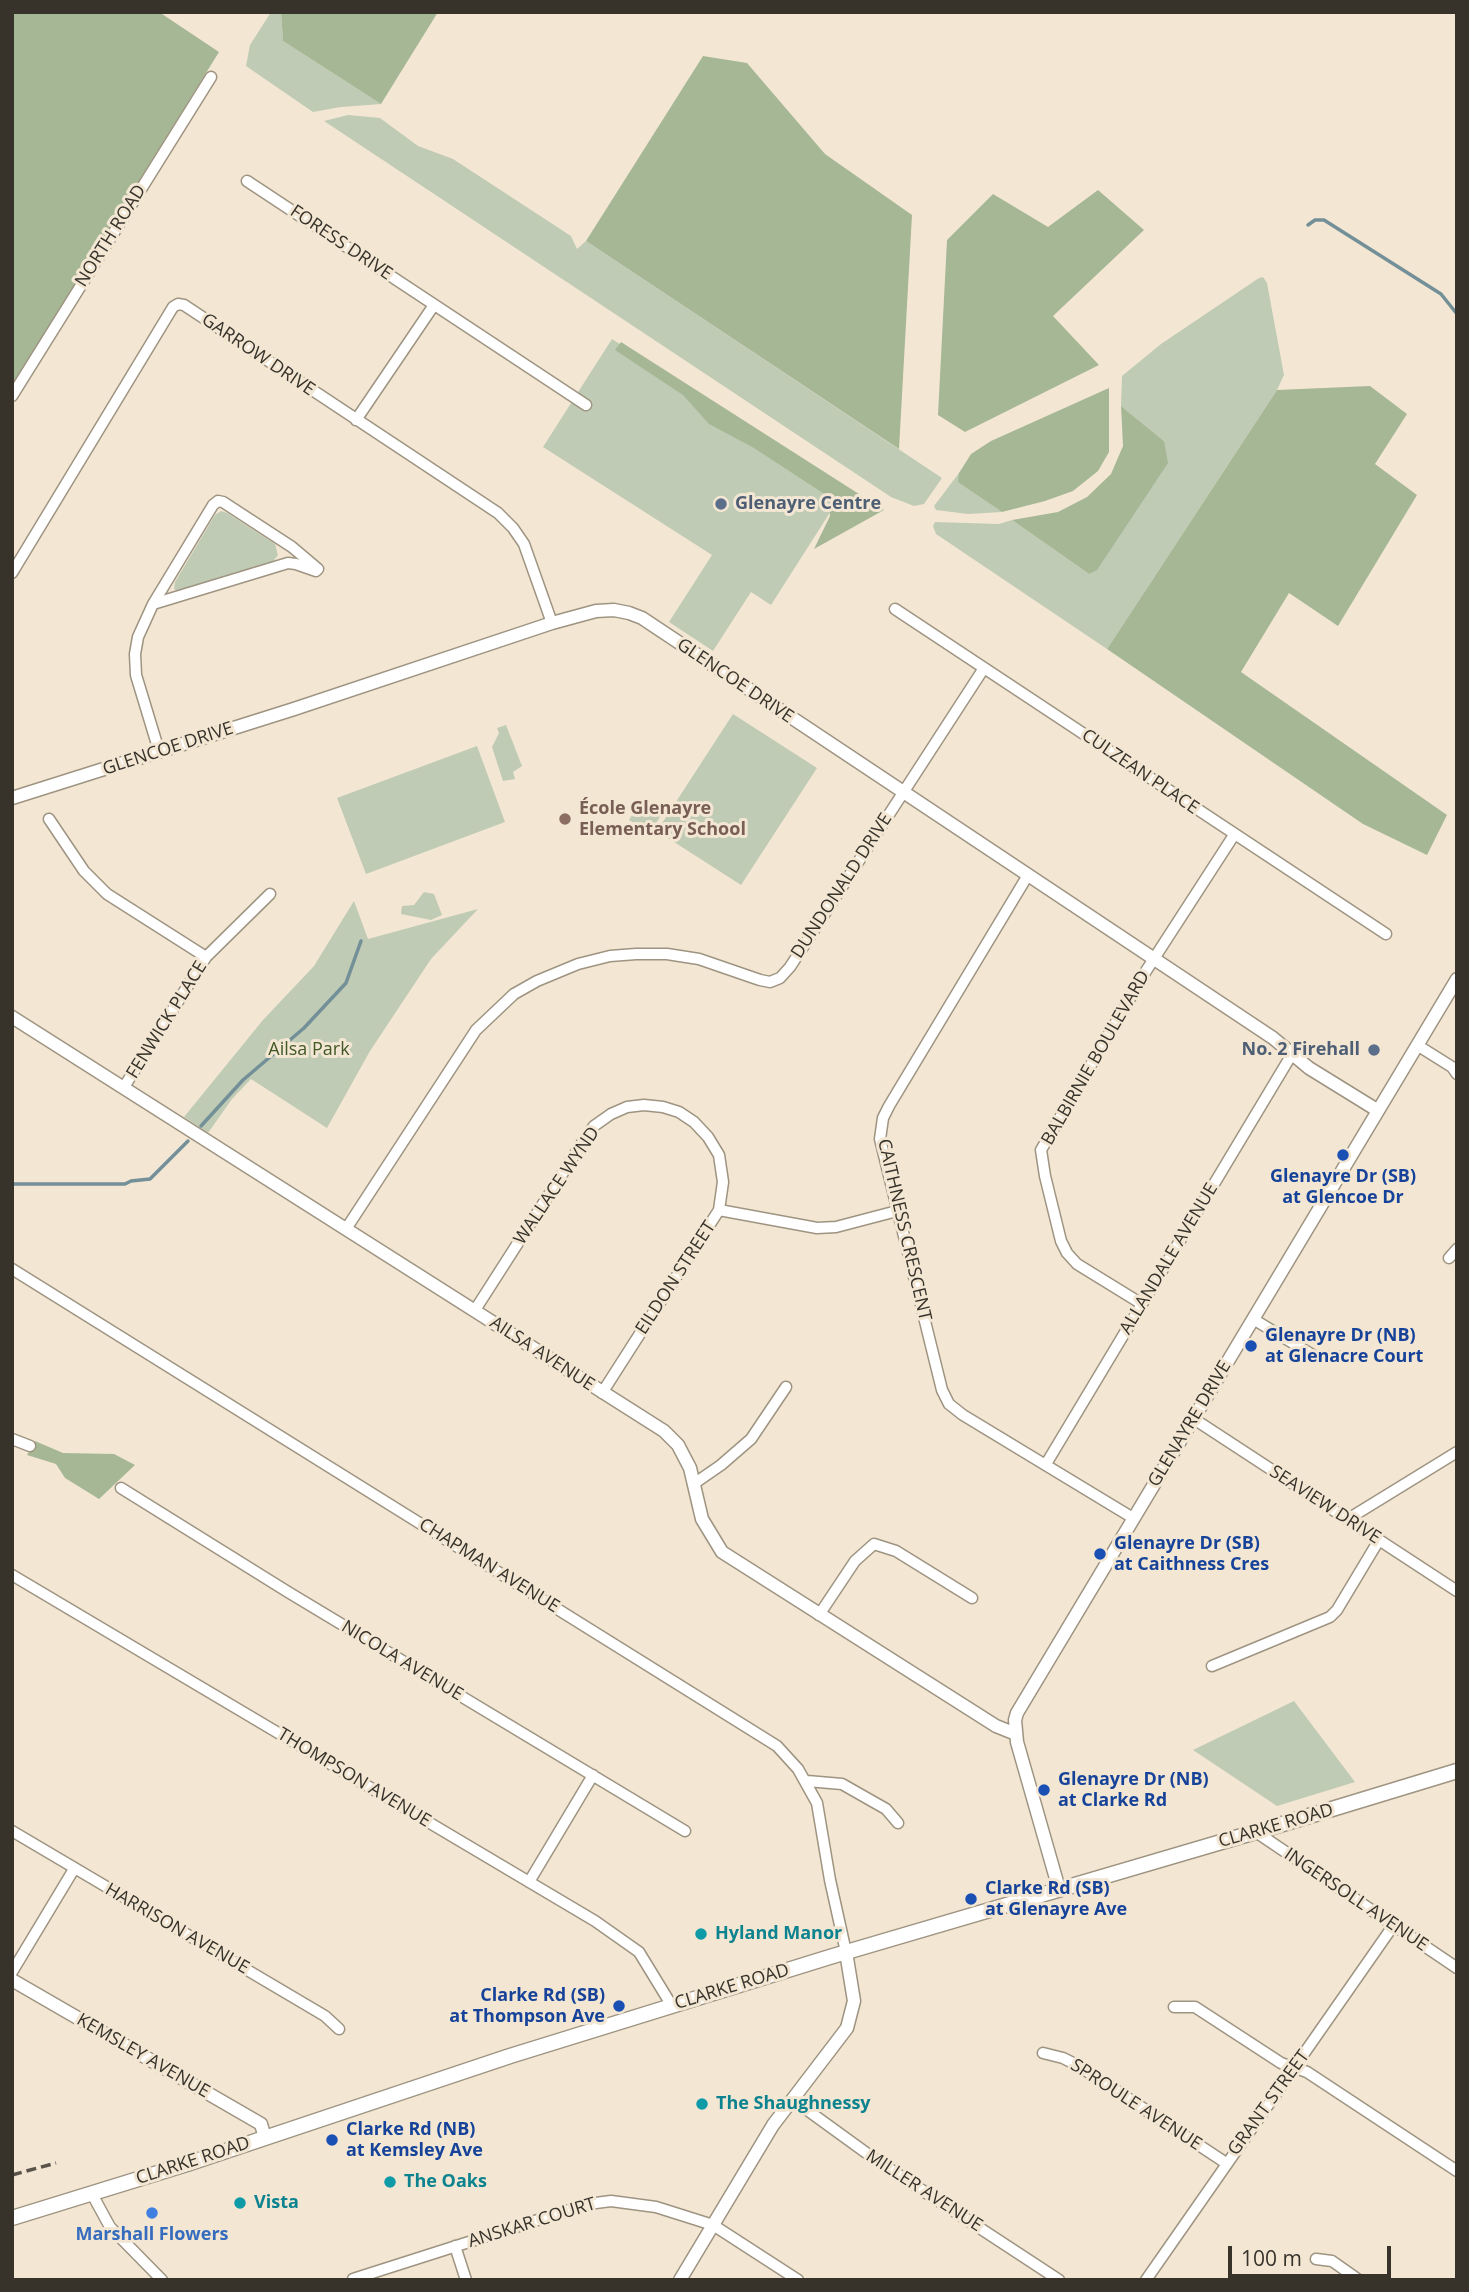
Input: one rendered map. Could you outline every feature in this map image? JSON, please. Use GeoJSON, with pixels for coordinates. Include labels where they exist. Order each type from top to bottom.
{"type":"FeatureCollection","features":[{"type":"Feature","properties":{"kind":"main road","name":"CLARKE ROAD"},"geometry":{"type":"LineString","coordinates":[[12,2218],[671,2006],[1457,1771]]}},
{"type":"Feature","properties":{"kind":"street","name":"NORTH ROAD"},"geometry":{"type":"LineString","coordinates":[[12,396],[211,77]]}},
{"type":"Feature","properties":{"kind":"street","name":"FORESS DRIVE"},"geometry":{"type":"LineString","coordinates":[[247,181],[586,405]]}},
{"type":"Feature","properties":{"kind":"street","name":"GARROW DRIVE"},"geometry":{"type":"LineString","coordinates":[[12,573],[173,307],[178,304],[498,513],[524,544],[552,623]]}},
{"type":"Feature","properties":{"kind":"street"},"geometry":{"type":"LineString","coordinates":[[356,420],[434,305]]}},
{"type":"Feature","properties":{"kind":"street"},"geometry":{"type":"LineString","coordinates":[[153,604],[288,564],[316,571],[318,569],[292,547],[218,501],[153,604],[138,636],[136,675],[159,751]]}},
{"type":"Feature","properties":{"kind":"street","name":"GLENCOE DRIVE"},"geometry":{"type":"LineString","coordinates":[[12,798],[552,623],[596,611],[614,610],[642,618],[1273,1038],[1309,1068],[1377,1110]]}},
{"type":"Feature","properties":{"kind":"street","name":"CULZEAN PLACE"},"geometry":{"type":"LineString","coordinates":[[895,610],[1386,934]]}},
{"type":"Feature","properties":{"kind":"street","name":"DUNDONALD DRIVE"},"geometry":{"type":"LineString","coordinates":[[346,1229],[461,1050],[476,1030],[514,994],[578,964],[610,956],[636,954],[667,954],[699,959],[770,982],[780,978],[790,967],[984,668]]}},
{"type":"Feature","properties":{"kind":"street"},"geometry":{"type":"LineString","coordinates":[[49,819],[84,871],[107,894],[206,957]]}},
{"type":"Feature","properties":{"kind":"street","name":"BALBIRNIE BOULEVARD"},"geometry":{"type":"LineString","coordinates":[[1142,1304],[1077,1264],[1067,1253],[1061,1241],[1041,1156],[1046,1139],[1154,960],[1234,835]]}},
{"type":"Feature","properties":{"kind":"street","name":"CAITHNESS CRESCENT"},"geometry":{"type":"LineString","coordinates":[[1028,875],[883,1118],[880,1139],[942,1391],[949,1404],[1133,1518]]}},
{"type":"Feature","properties":{"kind":"street","name":"FENWICK PLACE"},"geometry":{"type":"LineString","coordinates":[[124,1087],[206,957],[270,894]]}},
{"type":"Feature","properties":{"kind":"street","name":"GLENAYRE DRIVE"},"geometry":{"type":"LineString","coordinates":[[1059,1889],[1016,1734],[1015,1720],[1020,1708],[1457,979]]}},
{"type":"Feature","properties":{"kind":"street","name":"AILSA AVENUE"},"geometry":{"type":"LineString","coordinates":[[12,1017],[664,1431],[678,1445],[695,1483],[702,1519],[722,1552],[996,1726],[1016,1734]]}},
{"type":"Feature","properties":{"kind":"street"},"geometry":{"type":"LineString","coordinates":[[1418,1045],[1452,1067],[1457,1074]]}},
{"type":"Feature","properties":{"kind":"street","name":"ALLANDALE AVENUE"},"geometry":{"type":"LineString","coordinates":[[1046,1464],[1292,1054]]}},
{"type":"Feature","properties":{"kind":"street","name":"WALLACE WYND"},"geometry":{"type":"LineString","coordinates":[[475,1310],[594,1126],[627,1107],[644,1105],[679,1112],[694,1122],[708,1137],[719,1155],[723,1182],[719,1210]]}},
{"type":"Feature","properties":{"kind":"street","name":"EILDON STREET"},"geometry":{"type":"LineString","coordinates":[[602,1393],[719,1210],[817,1228],[836,1227],[897,1211]]}},
{"type":"Feature","properties":{"kind":"street"},"geometry":{"type":"LineString","coordinates":[[1449,1258],[1457,1249]]}},
{"type":"Feature","properties":{"kind":"street","name":"CHAPMAN AVENUE"},"geometry":{"type":"LineString","coordinates":[[12,1269],[763,1735],[788,1756],[807,1781],[817,1802],[846,1952]]}},
{"type":"Feature","properties":{"kind":"street"},"geometry":{"type":"LineString","coordinates":[[1253,1319],[1316,1357],[1342,1357]]}},
{"type":"Feature","properties":{"kind":"street"},"geometry":{"type":"LineString","coordinates":[[695,1483],[751,1439],[786,1387]]}},
{"type":"Feature","properties":{"kind":"street","name":"SEAVIEW DRIVE"},"geometry":{"type":"LineString","coordinates":[[1194,1419],[1457,1591]]}},
{"type":"Feature","properties":{"kind":"street"},"geometry":{"type":"LineString","coordinates":[[12,1439],[30,1446]]}},
{"type":"Feature","properties":{"kind":"street"},"geometry":{"type":"LineString","coordinates":[[1348,1519],[1457,1451]]}},
{"type":"Feature","properties":{"kind":"street","name":"NICOLA AVENUE"},"geometry":{"type":"LineString","coordinates":[[121,1488],[685,1831]]}},
{"type":"Feature","properties":{"kind":"street"},"geometry":{"type":"LineString","coordinates":[[1212,1666],[1330,1618],[1379,1540]]}},
{"type":"Feature","properties":{"kind":"street"},"geometry":{"type":"LineString","coordinates":[[820,1615],[855,1561],[874,1544],[896,1551],[972,1598]]}},
{"type":"Feature","properties":{"kind":"street","name":"THOMPSON AVENUE"},"geometry":{"type":"LineString","coordinates":[[12,1575],[595,1921],[639,1952],[671,2006]]}},
{"type":"Feature","properties":{"kind":"street"},"geometry":{"type":"LineString","coordinates":[[529,1882],[593,1775]]}},
{"type":"Feature","properties":{"kind":"street"},"geometry":{"type":"LineString","coordinates":[[807,1781],[842,1784],[886,1809],[898,1823]]}},
{"type":"Feature","properties":{"kind":"street","name":"HARRISON AVENUE"},"geometry":{"type":"LineString","coordinates":[[12,1831],[325,2016],[339,2029]]}},
{"type":"Feature","properties":{"kind":"street","name":"INGERSOLL AVENUE"},"geometry":{"type":"LineString","coordinates":[[1256,1832],[1457,1968]]}},
{"type":"Feature","properties":{"kind":"street"},"geometry":{"type":"LineString","coordinates":[[12,1972],[74,1869]]}},
{"type":"Feature","properties":{"kind":"street","name":"GRANT STREET"},"geometry":{"type":"LineString","coordinates":[[1146,2280],[1394,1926]]}},
{"type":"Feature","properties":{"kind":"street"},"geometry":{"type":"LineString","coordinates":[[680,2280],[749,2162],[792,2099],[842,2036],[851,2018],[854,2001],[846,1952]]}},
{"type":"Feature","properties":{"kind":"street","name":"KEMSLEY AVENUE"},"geometry":{"type":"LineString","coordinates":[[12,1980],[261,2124],[265,2138]]}},
{"type":"Feature","properties":{"kind":"street"},"geometry":{"type":"LineString","coordinates":[[1174,2007],[1195,2007],[1281,2063],[1307,2072],[1457,2171]]}},
{"type":"Feature","properties":{"kind":"street","name":"SPROULE AVENUE"},"geometry":{"type":"LineString","coordinates":[[1043,2053],[1079,2066],[1226,2163]]}},
{"type":"Feature","properties":{"kind":"street","name":"MILLER AVENUE"},"geometry":{"type":"LineString","coordinates":[[792,2099],[876,2160],[1059,2280]]}},
{"type":"Feature","properties":{"kind":"street"},"geometry":{"type":"LineString","coordinates":[[92,2193],[110,2227],[162,2280]]}},
{"type":"Feature","properties":{"kind":"street","name":"ANSKAR COURT"},"geometry":{"type":"LineString","coordinates":[[353,2279],[588,2204],[628,2202],[656,2207],[713,2225],[798,2280]]}},
{"type":"Feature","properties":{"kind":"street"},"geometry":{"type":"LineString","coordinates":[[455,2246],[467,2280]]}},
{"type":"Feature","properties":{"kind":"street"},"geometry":{"type":"LineString","coordinates":[[1316,2259],[1332,2261],[1359,2280]]}},
{"type":"Feature","properties":{"kind":"green space"},"geometry":{"type":"Polygon","coordinates":[[[12,12],[159,12],[219,52],[12,386],[12,12]]]}},
{"type":"Feature","properties":{"kind":"green space"},"geometry":{"type":"Polygon","coordinates":[[[271,12],[281,12],[283,41],[381,104],[313,112],[246,66],[250,45],[271,12]]]}},
{"type":"Feature","properties":{"kind":"green space"},"geometry":{"type":"Polygon","coordinates":[[[281,12],[438,12],[381,104],[283,41],[281,12]]]}},
{"type":"Feature","properties":{"kind":"green space"},"geometry":{"type":"Polygon","coordinates":[[[703,56],[747,63],[825,154],[912,215],[899,449],[586,241],[703,56]]]}},
{"type":"Feature","properties":{"kind":"green space"},"geometry":{"type":"Polygon","coordinates":[[[348,115],[380,118],[418,146],[453,159],[571,236],[577,249],[586,241],[942,478],[924,504],[914,506],[891,497],[324,121],[348,115]]]}},
{"type":"Feature","properties":{"kind":"green space"},"geometry":{"type":"Polygon","coordinates":[[[1098,190],[1144,230],[1053,316],[1099,365],[965,432],[938,415],[947,240],[993,194],[1048,227],[1098,190]]]}},
{"type":"Feature","properties":{"kind":"green space"},"geometry":{"type":"Polygon","coordinates":[[[1263,277],[1267,283],[1284,375],[1277,390],[1107,649],[936,534],[933,526],[935,522],[999,524],[1012,520],[1089,574],[1164,441],[1121,406],[1122,376],[1161,344],[1263,277]]]}},
{"type":"Feature","properties":{"kind":"green space"},"geometry":{"type":"Polygon","coordinates":[[[612,339],[845,489],[771,605],[751,592],[713,651],[669,622],[712,555],[543,447],[612,339]]]}},
{"type":"Feature","properties":{"kind":"green space"},"geometry":{"type":"Polygon","coordinates":[[[621,342],[884,510],[814,549],[830,516],[829,497],[754,448],[709,424],[683,395],[615,350],[621,342]]]}},
{"type":"Feature","properties":{"kind":"green space"},"geometry":{"type":"Polygon","coordinates":[[[1370,386],[1407,414],[1375,464],[1417,495],[1338,626],[1289,593],[1241,672],[1447,815],[1427,855],[1363,824],[1107,649],[1277,390],[1370,386]]]}},
{"type":"Feature","properties":{"kind":"green space"},"geometry":{"type":"Polygon","coordinates":[[[1109,388],[1109,452],[1098,471],[1073,491],[1002,512],[958,482],[959,473],[971,454],[991,441],[1109,388]]]}},
{"type":"Feature","properties":{"kind":"green space"},"geometry":{"type":"Polygon","coordinates":[[[1121,406],[1164,441],[1168,463],[1097,570],[1089,574],[1012,520],[1058,512],[1087,497],[1111,474],[1123,446],[1121,406]]]}},
{"type":"Feature","properties":{"kind":"green space"},"geometry":{"type":"Polygon","coordinates":[[[959,473],[959,482],[1002,512],[968,514],[936,510],[934,506],[959,473]]]}},
{"type":"Feature","properties":{"kind":"green space"},"geometry":{"type":"Polygon","coordinates":[[[221,511],[275,544],[278,555],[271,564],[180,592],[174,589],[175,582],[215,515],[221,511]]]}},
{"type":"Feature","properties":{"kind":"green space"},"geometry":{"type":"Polygon","coordinates":[[[733,714],[817,768],[741,885],[657,831],[733,714]]]}},
{"type":"Feature","properties":{"kind":"green space"},"geometry":{"type":"Polygon","coordinates":[[[506,725],[522,766],[513,772],[515,779],[503,781],[492,747],[499,733],[497,728],[506,725]]]}},
{"type":"Feature","properties":{"kind":"green space"},"geometry":{"type":"Polygon","coordinates":[[[477,746],[505,822],[366,874],[337,798],[477,746]]]}},
{"type":"Feature","properties":{"kind":"green space"},"geometry":{"type":"Polygon","coordinates":[[[642,799],[663,812],[650,833],[629,820],[642,799]]]}},
{"type":"Feature","properties":{"kind":"green space"},"geometry":{"type":"Polygon","coordinates":[[[424,892],[434,894],[442,915],[431,920],[401,914],[402,906],[414,905],[424,892]]]}},
{"type":"Feature","properties":{"kind":"green space","name":"Ailsa Park"},"geometry":{"type":"Polygon","coordinates":[[[354,901],[368,939],[478,909],[431,959],[370,1051],[327,1128],[251,1079],[232,1099],[208,1133],[184,1117],[263,1020],[314,966],[354,901]]]}},
{"type":"Feature","properties":{"kind":"green space"},"geometry":{"type":"Polygon","coordinates":[[[35,1441],[63,1453],[114,1454],[135,1465],[99,1499],[65,1478],[56,1464],[27,1455],[35,1441]]]}},
{"type":"Feature","properties":{"kind":"green space"},"geometry":{"type":"Polygon","coordinates":[[[1294,1701],[1355,1782],[1277,1806],[1193,1750],[1294,1701]]]}},
{"type":"Feature","properties":{"kind":"waterway"},"geometry":{"type":"LineString","coordinates":[[1308,225],[1315,220],[1324,220],[1441,294],[1457,314]]}},
{"type":"Feature","properties":{"kind":"waterway"},"geometry":{"type":"LineString","coordinates":[[201,1126],[243,1080],[304,1028],[346,983],[361,941]]}},
{"type":"Feature","properties":{"kind":"waterway"},"geometry":{"type":"LineString","coordinates":[[12,1184],[125,1184],[150,1179],[188,1141]]}},
{"type":"Feature","properties":{"kind":"railway"},"geometry":{"type":"LineString","coordinates":[[12,2175],[56,2163]]}},
{"type":"Feature","properties":{"kind":"place","name":"Glenayre Centre"},"geometry":{"type":"Point","coordinates":[721,504]}},
{"type":"Feature","properties":{"kind":"place","name":"École Glenayre Elementary School"},"geometry":{"type":"Point","coordinates":[565,819]}},
{"type":"Feature","properties":{"kind":"place","name":"No. 2 Firehall"},"geometry":{"type":"Point","coordinates":[1374,1050]}},
{"type":"Feature","properties":{"kind":"place","name":"Glenayre Dr (SB) at Glencoe Dr"},"geometry":{"type":"Point","coordinates":[1343,1155]}},
{"type":"Feature","properties":{"kind":"place","name":"Glenayre Dr (NB) at Glenacre Court"},"geometry":{"type":"Point","coordinates":[1251,1346]}},
{"type":"Feature","properties":{"kind":"place","name":"Glenayre Dr (SB) at Caithness Cres"},"geometry":{"type":"Point","coordinates":[1100,1554]}},
{"type":"Feature","properties":{"kind":"place","name":"Glenayre Dr (NB) at Clarke Rd"},"geometry":{"type":"Point","coordinates":[1044,1790]}},
{"type":"Feature","properties":{"kind":"place","name":"Clarke Rd (SB) at Glenayre Ave"},"geometry":{"type":"Point","coordinates":[971,1899]}},
{"type":"Feature","properties":{"kind":"place","name":"Hyland Manor"},"geometry":{"type":"Point","coordinates":[701,1934]}},
{"type":"Feature","properties":{"kind":"place","name":"Clarke Rd (SB) at Thompson Ave"},"geometry":{"type":"Point","coordinates":[619,2006]}},
{"type":"Feature","properties":{"kind":"place","name":"The Shaughnessy"},"geometry":{"type":"Point","coordinates":[702,2104]}},
{"type":"Feature","properties":{"kind":"place","name":"Clarke Rd (NB) at Kemsley Ave"},"geometry":{"type":"Point","coordinates":[332,2140]}},
{"type":"Feature","properties":{"kind":"place","name":"The Oaks"},"geometry":{"type":"Point","coordinates":[390,2182]}},
{"type":"Feature","properties":{"kind":"place","name":"Vista"},"geometry":{"type":"Point","coordinates":[240,2203]}},
{"type":"Feature","properties":{"kind":"place","name":"Marshall Flowers"},"geometry":{"type":"Point","coordinates":[152,2213]}}]}
